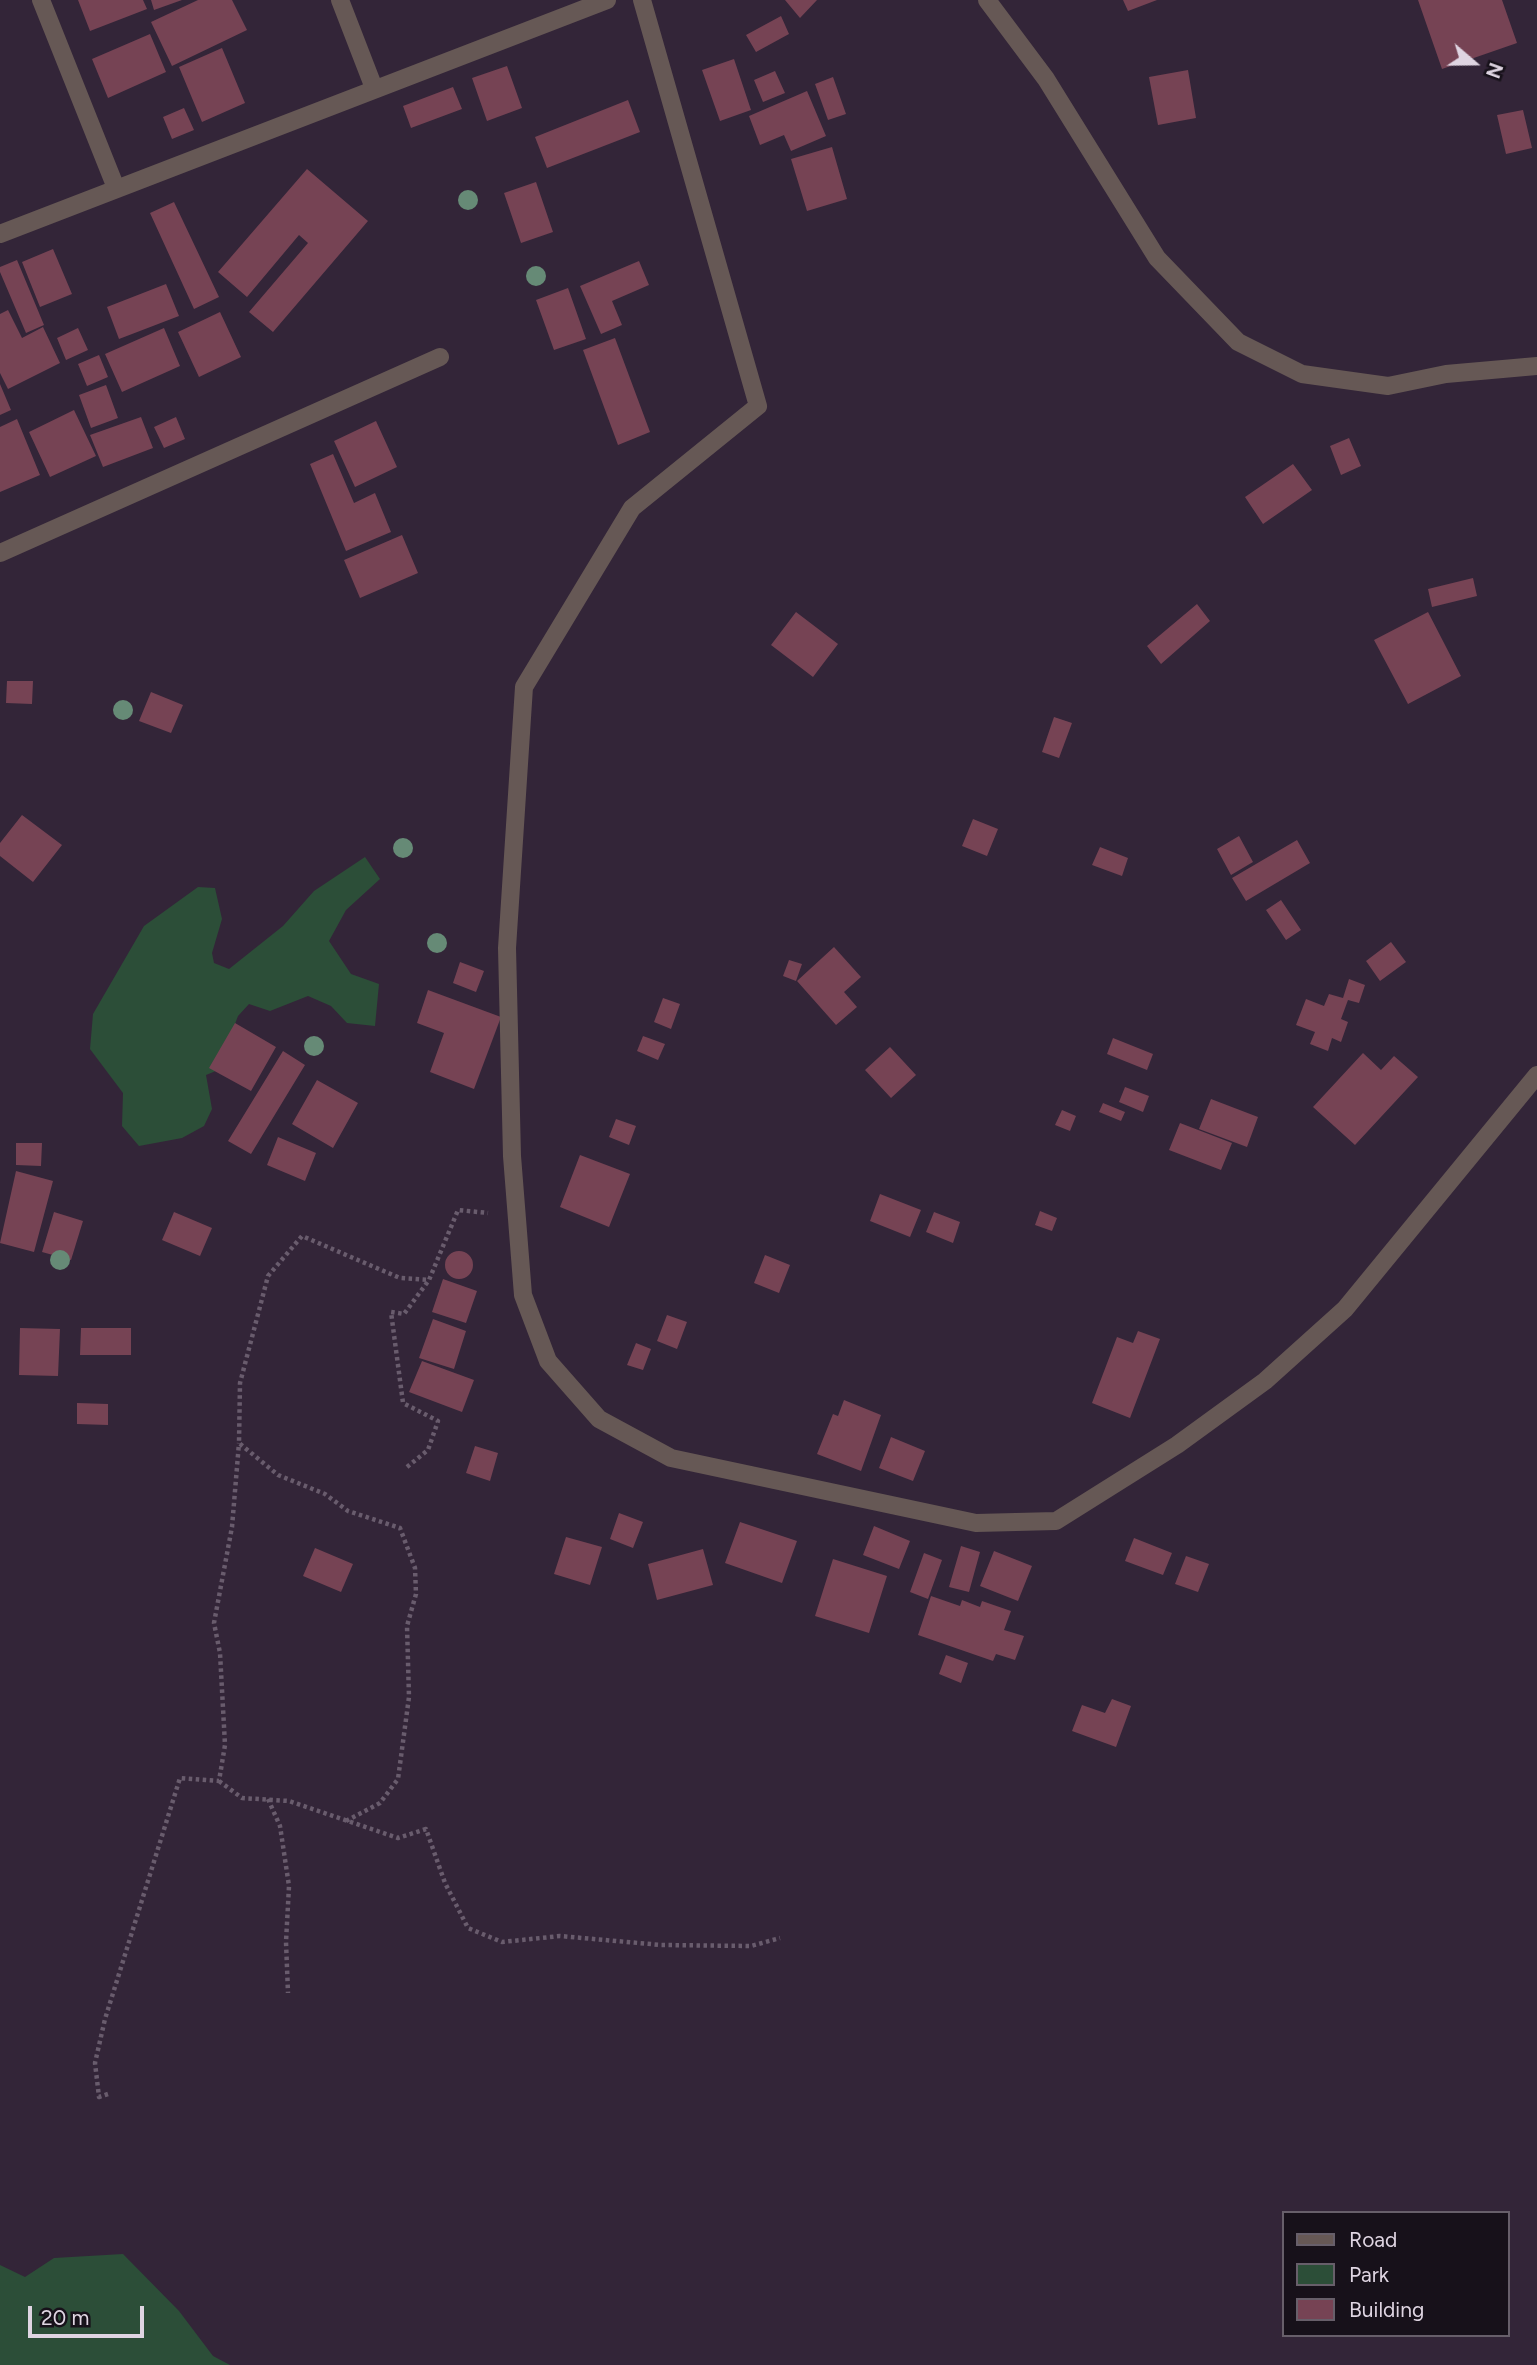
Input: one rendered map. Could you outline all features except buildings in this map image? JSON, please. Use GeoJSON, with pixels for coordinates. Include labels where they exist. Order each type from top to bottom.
{"type":"FeatureCollection","features":[{"type":"Feature","properties":{"kind":"street"},"geometry":{"type":"LineString","coordinates":[[41,0],[116,188]]}},
{"type":"Feature","properties":{"kind":"street"},"geometry":{"type":"LineString","coordinates":[[340,0],[374,88]]}},
{"type":"Feature","properties":{"kind":"street"},"geometry":{"type":"LineString","coordinates":[[0,234],[607,0]]}},
{"type":"Feature","properties":{"kind":"street"},"geometry":{"type":"LineString","coordinates":[[642,0],[758,406],[632,508],[524,687],[508,948],[512,1156],[523,1295],[548,1361],[599,1419],[671,1458],[976,1523],[1056,1521],[1177,1445],[1265,1381],[1345,1310],[1537,1075]]}},
{"type":"Feature","properties":{"kind":"street"},"geometry":{"type":"LineString","coordinates":[[987,0],[1046,79],[1157,258],[1238,342],[1301,374],[1388,386],[1446,374],[1537,366]]}},
{"type":"Feature","properties":{"kind":"street"},"geometry":{"type":"LineString","coordinates":[[0,553],[440,357]]}},
{"type":"Feature","properties":{"kind":"path"},"geometry":{"type":"LineString","coordinates":[[407,1467],[428,1450],[438,1421],[403,1403],[391,1312],[404,1314],[429,1280],[458,1210],[517,1213]]}},
{"type":"Feature","properties":{"kind":"path"},"geometry":{"type":"LineString","coordinates":[[219,1781],[225,1745],[220,1653],[215,1623],[232,1527],[239,1443],[240,1382],[268,1276],[302,1236],[400,1278],[429,1280]]}},
{"type":"Feature","properties":{"kind":"path"},"geometry":{"type":"LineString","coordinates":[[239,1443],[278,1475],[326,1494],[348,1511],[400,1528],[415,1568],[416,1594],[407,1626],[409,1697],[398,1779],[380,1803],[346,1821]]}},
{"type":"Feature","properties":{"kind":"path"},"geometry":{"type":"LineString","coordinates":[[108,2094],[99,2097],[95,2063],[105,2020],[180,1778],[219,1781],[242,1798],[289,1801],[397,1838],[426,1829],[445,1883],[468,1928],[502,1942],[560,1936],[661,1945],[751,1946],[780,1938]]}},
{"type":"Feature","properties":{"kind":"path"},"geometry":{"type":"LineString","coordinates":[[268,1799],[280,1826],[289,1886],[286,1942],[288,1993]]}},
{"type":"Feature","properties":{"kind":"green space"},"geometry":{"type":"Polygon","coordinates":[[[365,857],[380,879],[346,910],[329,941],[351,974],[379,984],[375,1026],[347,1023],[331,1006],[308,996],[270,1011],[249,1004],[238,1016],[233,1029],[228,1066],[206,1075],[212,1109],[204,1126],[182,1138],[139,1146],[122,1126],[123,1093],[90,1049],[93,1014],[144,926],[198,887],[215,888],[222,919],[212,953],[214,963],[229,969],[283,926],[314,891],[365,857]]]}},
{"type":"Feature","properties":{"kind":"green space"},"geometry":{"type":"Polygon","coordinates":[[[123,2254],[179,2311],[213,2356],[230,2365],[0,2365],[0,2265],[25,2277],[54,2258],[123,2254]]]}}]}
